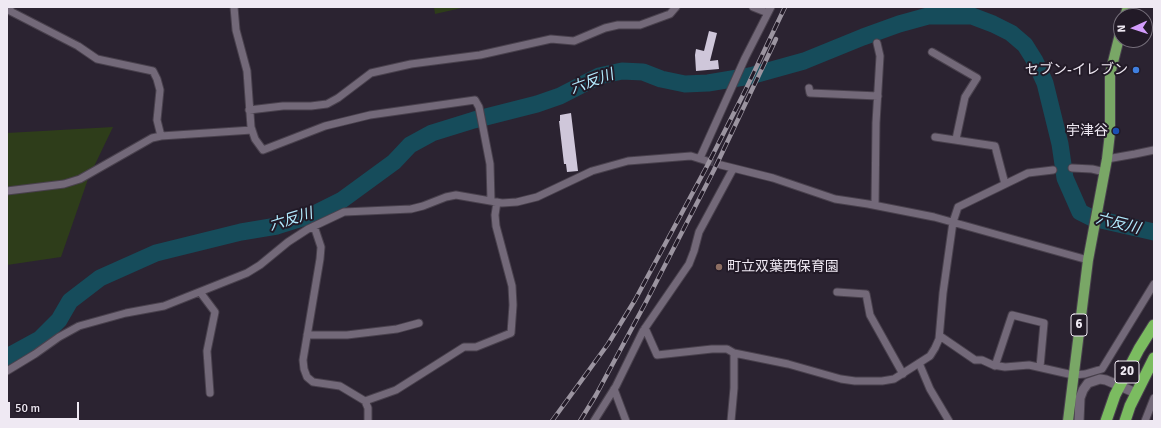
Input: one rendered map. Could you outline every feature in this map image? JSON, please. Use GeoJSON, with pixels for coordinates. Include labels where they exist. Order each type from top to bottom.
{"type":"FeatureCollection","features":[{"type":"Feature","properties":{"kind":"highway","name":"20"},"geometry":{"type":"LineString","coordinates":[[1106,421],[1120,386],[1139,349],[1154,325]]}},
{"type":"Feature","properties":{"kind":"highway","name":"20"},"geometry":{"type":"LineString","coordinates":[[1124,421],[1136,393],[1154,358]]}},
{"type":"Feature","properties":{"kind":"main road","name":"6"},"geometry":{"type":"LineString","coordinates":[[1068,421],[1088,260],[1107,159],[1110,133],[1110,74],[1116,48]]}},
{"type":"Feature","properties":{"kind":"street"},"geometry":{"type":"LineString","coordinates":[[10,7],[10,11],[78,46],[97,59],[152,71],[157,79],[160,90],[157,120],[160,136]]}},
{"type":"Feature","properties":{"kind":"street"},"geometry":{"type":"LineString","coordinates":[[234,7],[236,30],[246,71],[252,130],[255,139],[263,150],[325,126],[370,115],[475,100],[479,107],[490,164],[496,226],[512,286],[513,306],[511,333],[476,347],[464,347],[396,390],[365,401]]}},
{"type":"Feature","properties":{"kind":"street"},"geometry":{"type":"LineString","coordinates":[[249,110],[283,106],[311,106],[327,104],[338,98],[370,74],[411,64],[480,55],[551,39],[574,41],[606,28],[618,25],[640,25],[670,14],[676,7]]}},
{"type":"Feature","properties":{"kind":"street"},"geometry":{"type":"LineString","coordinates":[[700,158],[745,58],[769,10],[753,7]]}},
{"type":"Feature","properties":{"kind":"street"},"geometry":{"type":"LineString","coordinates":[[874,205],[880,56],[877,43]]}},
{"type":"Feature","properties":{"kind":"street"},"geometry":{"type":"LineString","coordinates":[[932,52],[976,78],[965,97],[956,139]]}},
{"type":"Feature","properties":{"kind":"street"},"geometry":{"type":"LineString","coordinates":[[808,88],[810,94],[878,96]]}},
{"type":"Feature","properties":{"kind":"street"},"geometry":{"type":"LineString","coordinates":[[7,191],[64,184],[80,179],[152,138],[160,136],[252,130]]}},
{"type":"Feature","properties":{"kind":"street"},"geometry":{"type":"LineString","coordinates":[[935,137],[995,146],[1005,184]]}},
{"type":"Feature","properties":{"kind":"street"},"geometry":{"type":"LineString","coordinates":[[1107,159],[1154,150]]}},
{"type":"Feature","properties":{"kind":"street"},"geometry":{"type":"LineString","coordinates":[[7,371],[59,337],[79,326],[126,313],[164,306],[248,273],[288,242],[314,226],[344,212],[411,209],[456,195],[494,202],[517,202],[537,197],[592,171],[628,161],[691,156],[707,160]]}},
{"type":"Feature","properties":{"kind":"street"},"geometry":{"type":"LineString","coordinates":[[721,165],[773,178],[835,199],[934,216],[1088,260]]}},
{"type":"Feature","properties":{"kind":"street"},"geometry":{"type":"LineString","coordinates":[[594,421],[614,389],[645,328],[689,264],[699,232],[733,168]]}},
{"type":"Feature","properties":{"kind":"street"},"geometry":{"type":"LineString","coordinates":[[1072,168],[1092,169],[1105,172]]}},
{"type":"Feature","properties":{"kind":"street"},"geometry":{"type":"LineString","coordinates":[[645,328],[657,355],[712,349],[727,349],[734,353],[788,364],[841,379],[854,381],[894,379],[930,356],[940,336],[943,292],[953,222],[958,207],[1028,173],[1053,170]]}},
{"type":"Feature","properties":{"kind":"street"},"geometry":{"type":"LineString","coordinates":[[314,226],[320,247],[320,260],[303,360],[304,369],[308,378],[313,382],[340,386],[365,401],[368,408],[368,421]]}},
{"type":"Feature","properties":{"kind":"street"},"geometry":{"type":"LineString","coordinates":[[940,336],[975,360],[982,360],[995,366],[1005,367],[1029,365],[1073,375],[1085,374],[1102,369],[1154,284]]}},
{"type":"Feature","properties":{"kind":"street"},"geometry":{"type":"LineString","coordinates":[[200,292],[215,312],[207,351],[210,393]]}},
{"type":"Feature","properties":{"kind":"street"},"geometry":{"type":"LineString","coordinates":[[838,292],[866,294],[870,315],[903,374]]}},
{"type":"Feature","properties":{"kind":"street"},"geometry":{"type":"LineString","coordinates":[[995,366],[1012,315],[1044,323],[1040,367]]}},
{"type":"Feature","properties":{"kind":"street"},"geometry":{"type":"LineString","coordinates":[[307,335],[347,335],[397,329],[419,323]]}},
{"type":"Feature","properties":{"kind":"street"},"geometry":{"type":"LineString","coordinates":[[731,421],[734,388],[734,353]]}},
{"type":"Feature","properties":{"kind":"street"},"geometry":{"type":"LineString","coordinates":[[919,363],[930,390],[949,421]]}},
{"type":"Feature","properties":{"kind":"street"},"geometry":{"type":"LineString","coordinates":[[1079,421],[1080,398],[1088,383],[1100,379],[1106,380],[1136,393]]}},
{"type":"Feature","properties":{"kind":"street"},"geometry":{"type":"LineString","coordinates":[[614,389],[626,421]]}},
{"type":"Feature","properties":{"kind":"street"},"geometry":{"type":"LineString","coordinates":[[1145,421],[1154,398]]}},
{"type":"Feature","properties":{"kind":"green space"},"geometry":{"type":"Polygon","coordinates":[[[434,7],[466,7],[435,14],[434,7]]]}},
{"type":"Feature","properties":{"kind":"green space"},"geometry":{"type":"Polygon","coordinates":[[[113,127],[88,179],[61,257],[7,265],[7,133],[113,127]]]}},
{"type":"Feature","properties":{"kind":"building"},"geometry":{"type":"Polygon","coordinates":[[[709,31],[717,33],[710,61],[718,60],[719,69],[696,71],[696,49],[704,51],[709,31]]]}},
{"type":"Feature","properties":{"kind":"building"},"geometry":{"type":"Polygon","coordinates":[[[571,113],[578,171],[567,172],[566,164],[564,164],[559,121],[560,115],[571,113]]]}},
{"type":"Feature","properties":{"kind":"waterway","name":"六反川"},"geometry":{"type":"LineString","coordinates":[[7,357],[40,339],[59,320],[70,301],[100,278],[156,253],[241,232],[277,226],[312,215],[342,200],[394,162],[410,145],[432,133],[474,120],[537,104],[560,96],[599,76],[622,71],[643,72],[661,79],[685,84],[708,83],[750,76],[804,61],[863,37],[899,24],[928,16],[972,16],[1011,33],[1025,45],[1035,61],[1045,83],[1060,144],[1065,178],[1080,212],[1092,218],[1154,232]]}},
{"type":"Feature","properties":{"kind":"tunnel"},"geometry":{"type":"LineString","coordinates":[[707,161],[721,165]]}},
{"type":"Feature","properties":{"kind":"railway"},"geometry":{"type":"LineString","coordinates":[[552,421],[608,344],[635,300],[706,168],[785,7]]}},
{"type":"Feature","properties":{"kind":"railway"},"geometry":{"type":"LineString","coordinates":[[580,421],[596,395],[646,302],[714,170],[776,39]]}},
{"type":"Feature","properties":{"kind":"place","name":"セブン-イレブン"},"geometry":{"type":"Point","coordinates":[1136,70]}},
{"type":"Feature","properties":{"kind":"place","name":"宇津谷"},"geometry":{"type":"Point","coordinates":[1116,131]}},
{"type":"Feature","properties":{"kind":"place","name":"町立双葉西保育園"},"geometry":{"type":"Point","coordinates":[719,267]}}]}
